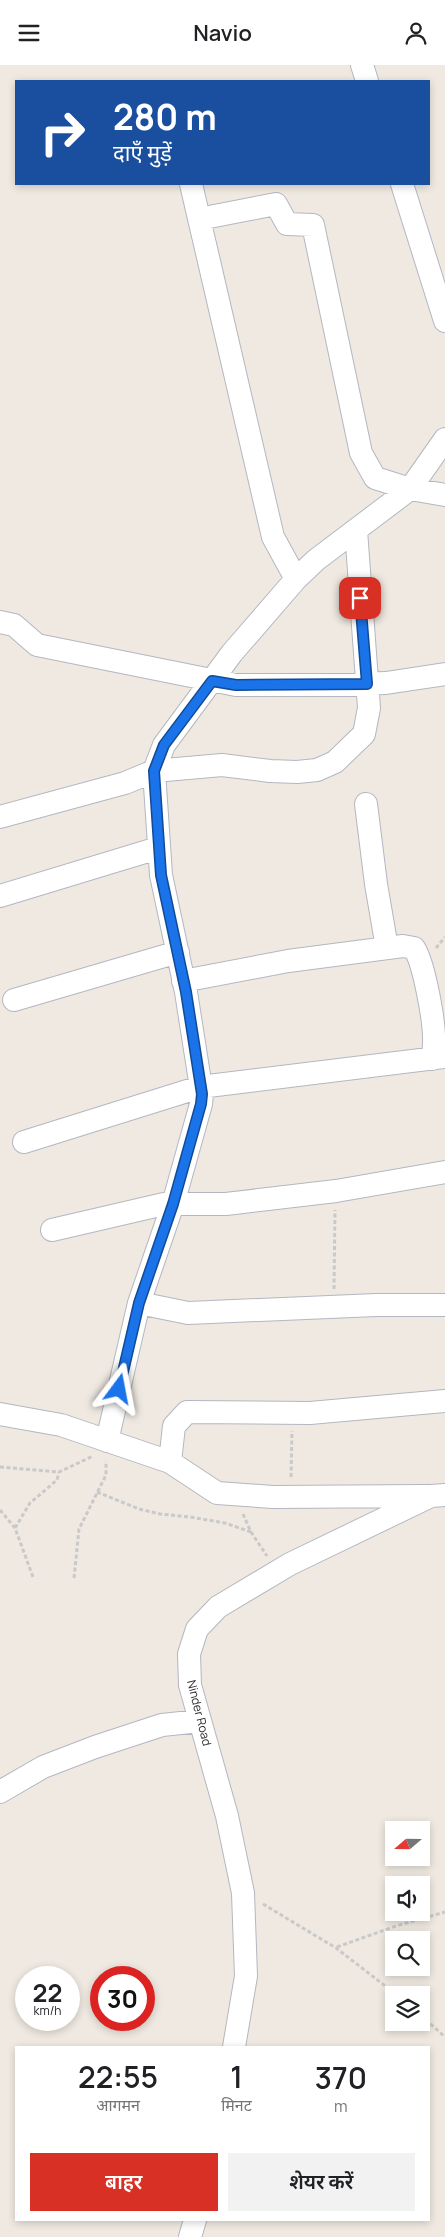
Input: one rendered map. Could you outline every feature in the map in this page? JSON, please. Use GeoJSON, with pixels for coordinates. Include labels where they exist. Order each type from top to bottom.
{"type":"FeatureCollection","features":[{"type":"Feature","properties":{"kind":"street"},"geometry":{"type":"LineString","coordinates":[[362,65],[367,80]]}},
{"type":"Feature","properties":{"kind":"street"},"geometry":{"type":"LineString","coordinates":[[191,185],[272,537],[296,579]]}},
{"type":"Feature","properties":{"kind":"street"},"geometry":{"type":"LineString","coordinates":[[402,185],[445,321]]}},
{"type":"Feature","properties":{"kind":"street"},"geometry":{"type":"LineString","coordinates":[[199,219],[276,204],[286,224],[313,225],[361,453],[375,479],[410,489],[445,495]]}},
{"type":"Feature","properties":{"kind":"street"},"geometry":{"type":"LineString","coordinates":[[107,1441],[139,1303],[173,1204],[201,1104],[200,1087],[178,952],[161,875],[154,771],[164,745],[232,653],[296,579],[316,560],[410,489],[445,439]]}},
{"type":"Feature","properties":{"kind":"street"},"geometry":{"type":"LineString","coordinates":[[0,817],[125,783],[154,771],[222,765],[296,772],[317,770],[335,762],[364,734],[369,708],[356,530]]}},
{"type":"Feature","properties":{"kind":"street"},"geometry":{"type":"LineString","coordinates":[[0,622],[14,625],[36,645],[43,647],[178,672],[236,685],[367,684],[445,674]]}},
{"type":"Feature","properties":{"kind":"street"},"geometry":{"type":"LineString","coordinates":[[366,804],[376,885],[387,949]]}},
{"type":"Feature","properties":{"kind":"street"},"geometry":{"type":"LineString","coordinates":[[0,896],[158,848]]}},
{"type":"Feature","properties":{"kind":"street"},"geometry":{"type":"LineString","coordinates":[[24,1142],[200,1087],[438,1058],[420,957],[414,948],[404,946],[288,961],[183,981]]}},
{"type":"Feature","properties":{"kind":"street"},"geometry":{"type":"LineString","coordinates":[[14,1000],[178,952]]}},
{"type":"Feature","properties":{"kind":"street"},"geometry":{"type":"LineString","coordinates":[[52,1230],[164,1204],[226,1204],[336,1191],[445,1172]]}},
{"type":"Feature","properties":{"kind":"street"},"geometry":{"type":"LineString","coordinates":[[139,1303],[188,1313],[376,1305],[445,1305]]}},
{"type":"Feature","properties":{"kind":"street"},"geometry":{"type":"LineString","coordinates":[[170,1462],[174,1426],[187,1412],[293,1413],[445,1401]]}},
{"type":"Feature","properties":{"kind":"street"},"geometry":{"type":"LineString","coordinates":[[0,1414],[61,1425],[170,1462],[218,1493],[291,1497],[438,1496]]}},
{"type":"Feature","properties":{"kind":"street","name":"Ninder Road"},"geometry":{"type":"LineString","coordinates":[[234,2046],[246,1976],[243,1893],[227,1816],[190,1685],[189,1654],[197,1629],[218,1607],[297,1560],[438,1496]]}},
{"type":"Feature","properties":{"kind":"street"},"geometry":{"type":"LineString","coordinates":[[0,1792],[43,1767],[94,1747],[162,1725],[200,1721]]}},
{"type":"Feature","properties":{"kind":"street"},"geometry":{"type":"LineString","coordinates":[[190,2237],[195,2221]]}},
{"type":"Feature","properties":{"kind":"path"},"geometry":{"type":"LineString","coordinates":[[335,1307],[334,1237],[336,1191]]}},
{"type":"Feature","properties":{"kind":"path"},"geometry":{"type":"LineString","coordinates":[[291,1497],[293,1413]]}},
{"type":"Feature","properties":{"kind":"path"},"geometry":{"type":"LineString","coordinates":[[0,1467],[59,1472],[91,1458],[107,1441]]}},
{"type":"Feature","properties":{"kind":"path"},"geometry":{"type":"LineString","coordinates":[[74,1577],[80,1529],[106,1475],[107,1441]]}},
{"type":"Feature","properties":{"kind":"path"},"geometry":{"type":"LineString","coordinates":[[15,1528],[30,1503],[57,1480],[59,1472]]}},
{"type":"Feature","properties":{"kind":"path"},"geometry":{"type":"LineString","coordinates":[[97,1492],[139,1509],[160,1514],[225,1523],[251,1532]]}},
{"type":"Feature","properties":{"kind":"path"},"geometry":{"type":"LineString","coordinates":[[239,1495],[244,1520],[266,1553],[271,1570],[269,1578]]}},
{"type":"Feature","properties":{"kind":"path"},"geometry":{"type":"LineString","coordinates":[[0,1510],[15,1528],[33,1577]]}},
{"type":"Feature","properties":{"kind":"path"},"geometry":{"type":"LineString","coordinates":[[243,1893],[336,1947],[386,1986]]}},
{"type":"Feature","properties":{"kind":"path"},"geometry":{"type":"LineString","coordinates":[[336,1947],[396,1926],[445,1912]]}},
{"type":"Feature","properties":{"kind":"path"},"geometry":{"type":"LineString","coordinates":[[430,2023],[445,2037]]}},
{"type":"Feature","properties":{"kind":"route"},"geometry":{"type":"LineString","coordinates":[[119,1389],[139,1303],[173,1204],[201,1104],[202,1094],[186,992],[161,875],[154,771],[164,745],[212,681],[236,685],[367,684],[360,598]]}}]}
